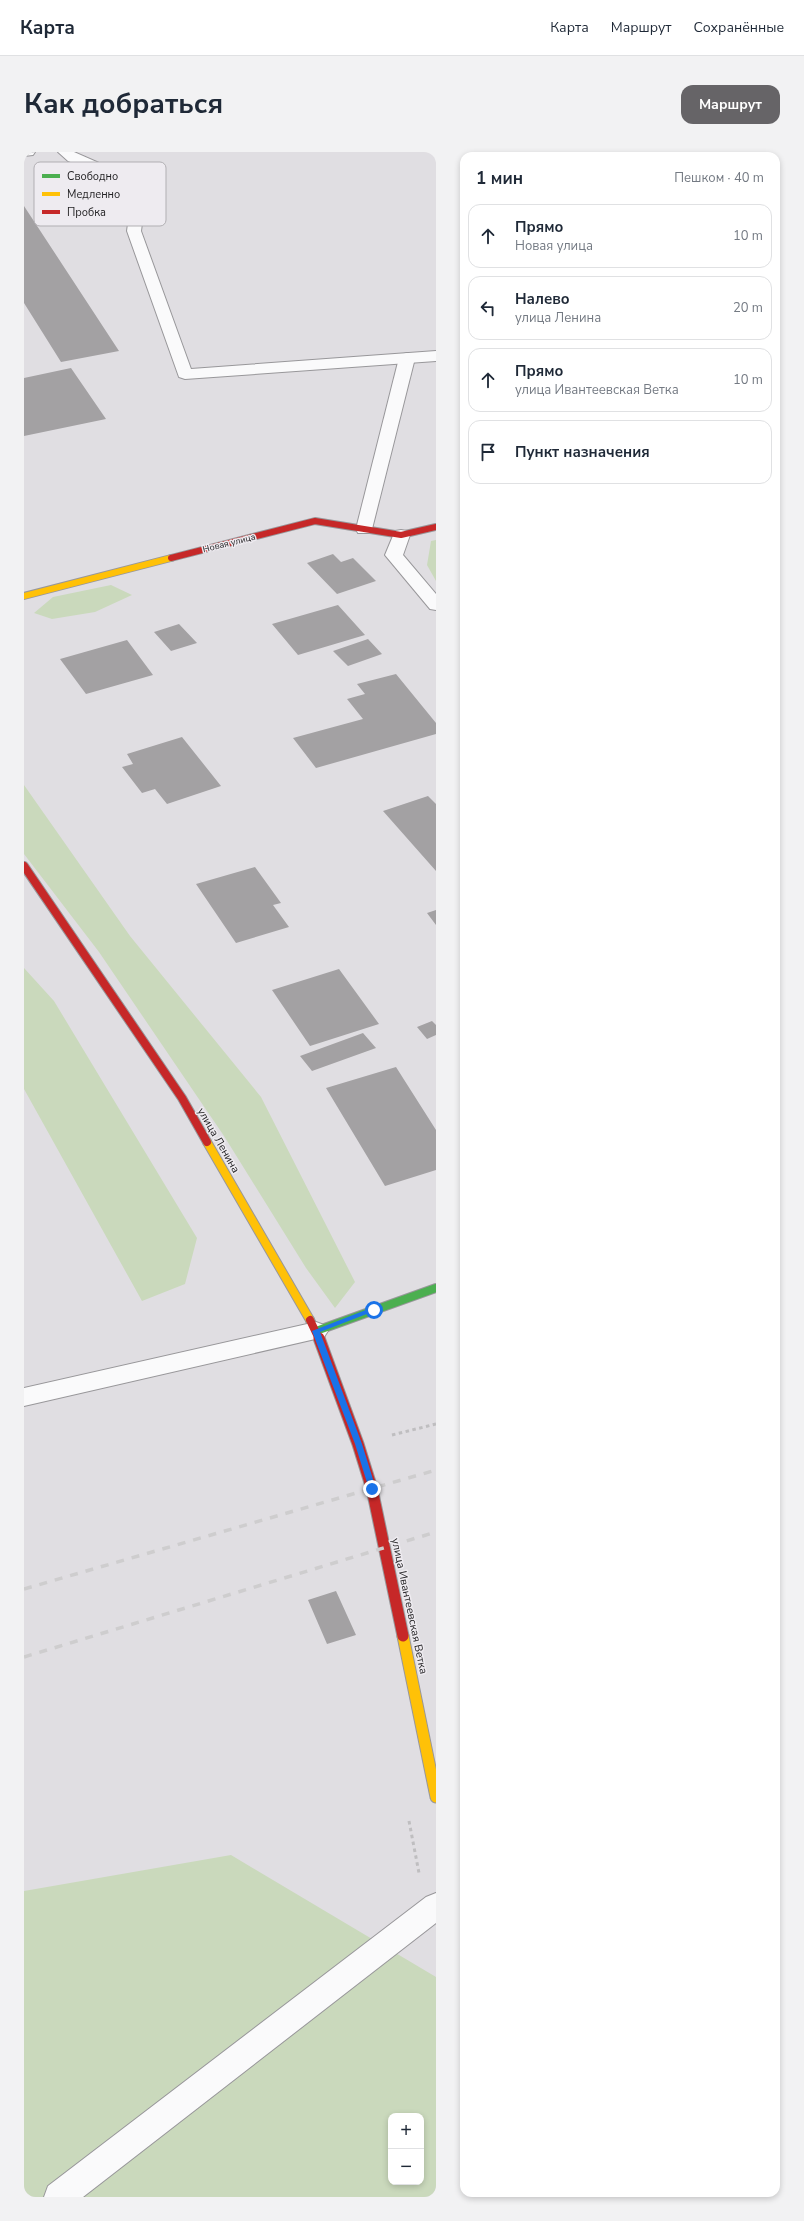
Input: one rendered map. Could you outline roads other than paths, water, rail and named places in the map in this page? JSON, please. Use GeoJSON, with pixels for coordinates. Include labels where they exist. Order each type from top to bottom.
{"type":"FeatureCollection","features":[{"type":"Feature","properties":{"kind":"main road","name":"Новая улица"},"geometry":{"type":"LineString","coordinates":[[24,596],[315,521],[401,535],[436,527]]}},
{"type":"Feature","properties":{"kind":"main road","name":"улица Ленина"},"geometry":{"type":"LineString","coordinates":[[24,866],[182,1098],[316,1331],[358,1444]]}},
{"type":"Feature","properties":{"kind":"main road"},"geometry":{"type":"LineString","coordinates":[[316,1331],[436,1288]]}},
{"type":"Feature","properties":{"kind":"main road","name":"улица Ивантеевская Ветка"},"geometry":{"type":"LineString","coordinates":[[358,1444],[372,1489],[386,1547],[436,1797]]}},
{"type":"Feature","properties":{"kind":"street"},"geometry":{"type":"LineString","coordinates":[[64,152],[83,162]]}},
{"type":"Feature","properties":{"kind":"street"},"geometry":{"type":"LineString","coordinates":[[135,226],[134,231],[185,374],[436,356]]}},
{"type":"Feature","properties":{"kind":"street"},"geometry":{"type":"LineString","coordinates":[[364,529],[407,358]]}},
{"type":"Feature","properties":{"kind":"street"},"geometry":{"type":"LineString","coordinates":[[401,535],[394,555],[436,605]]}},
{"type":"Feature","properties":{"kind":"street"},"geometry":{"type":"LineString","coordinates":[[24,1397],[316,1331]]}},
{"type":"Feature","properties":{"kind":"street"},"geometry":{"type":"LineString","coordinates":[[59,2197],[436,1906]]}},
{"type":"Feature","properties":{"kind":"railway"},"geometry":{"type":"LineString","coordinates":[[24,1589],[436,1470]]}},
{"type":"Feature","properties":{"kind":"railway"},"geometry":{"type":"LineString","coordinates":[[24,1657],[436,1532]]}}]}
